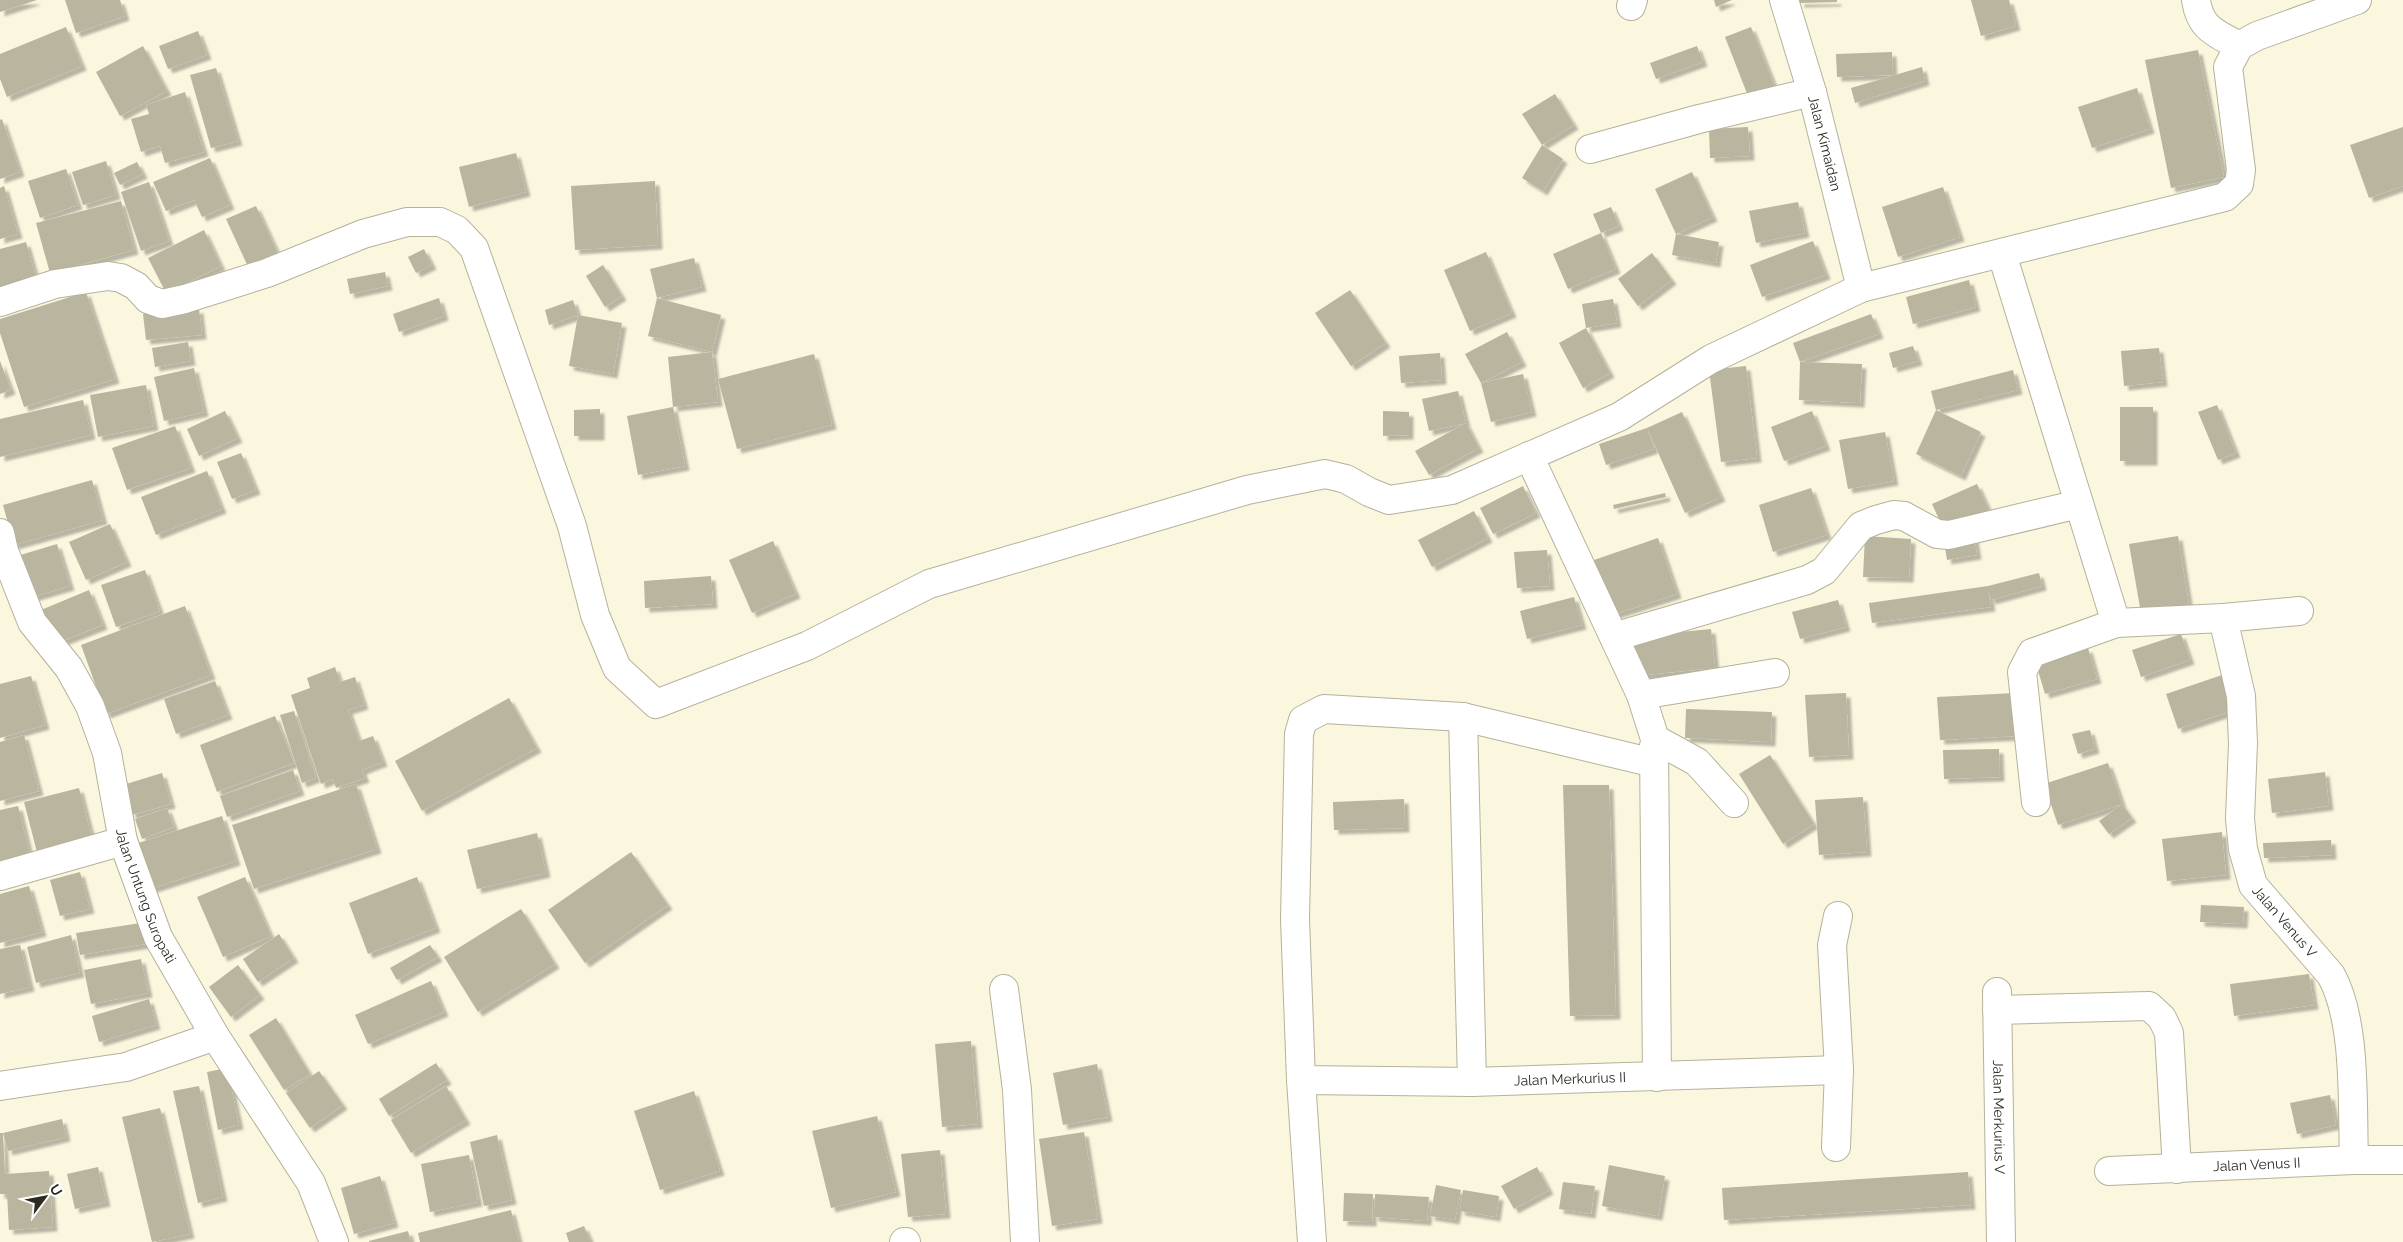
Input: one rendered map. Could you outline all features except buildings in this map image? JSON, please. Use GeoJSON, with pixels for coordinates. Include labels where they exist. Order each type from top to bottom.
{"type":"FeatureCollection","features":[{"type":"Feature","properties":{"kind":"street","name":"Jalan Kimaidan"},"geometry":{"type":"LineString","coordinates":[[1784,0],[1812,92],[1861,288]]}},
{"type":"Feature","properties":{"kind":"street"},"geometry":{"type":"LineString","coordinates":[[2196,0],[2198,13],[2207,28],[2239,46]]}},
{"type":"Feature","properties":{"kind":"street"},"geometry":{"type":"LineString","coordinates":[[0,302],[55,284],[108,276],[121,278],[136,286],[148,299],[162,304],[185,299],[267,273],[363,234],[407,222],[440,222],[457,230],[474,248],[572,526],[595,615],[617,668],[656,704],[807,646],[929,584],[1247,490],[1325,474],[1346,479],[1369,492],[1389,500],[1452,490],[1619,417],[1711,359],[1861,288],[2225,197],[2239,184],[2241,170],[2228,67],[2239,46],[2257,36],[2357,0]]}},
{"type":"Feature","properties":{"kind":"street"},"geometry":{"type":"LineString","coordinates":[[1590,149],[1699,119],[1812,92]]}},
{"type":"Feature","properties":{"kind":"street"},"geometry":{"type":"LineString","coordinates":[[2002,254],[2116,623]]}},
{"type":"Feature","properties":{"kind":"street"},"geometry":{"type":"LineString","coordinates":[[1528,456],[1641,695],[1654,751],[1657,1077]]}},
{"type":"Feature","properties":{"kind":"street"},"geometry":{"type":"LineString","coordinates":[[1614,637],[1807,580],[1824,571],[1861,526],[1876,520],[1894,515],[1904,516],[1937,534],[1948,536],[2079,504]]}},
{"type":"Feature","properties":{"kind":"street","name":"Jalan Untung Suropati"},"geometry":{"type":"LineString","coordinates":[[0,533],[4,551],[32,622],[69,668],[90,706],[108,753],[123,842],[158,937],[215,1036],[311,1183],[334,1242]]}},
{"type":"Feature","properties":{"kind":"street"},"geometry":{"type":"LineString","coordinates":[[2036,802],[2022,672],[2032,653],[2116,623],[2223,618],[2299,611]]}},
{"type":"Feature","properties":{"kind":"street","name":"Jalan Venus V"},"geometry":{"type":"LineString","coordinates":[[2223,618],[2241,696],[2243,743],[2240,819],[2243,849],[2253,885],[2330,974],[2338,987],[2349,1029],[2354,1160]]}},
{"type":"Feature","properties":{"kind":"street"},"geometry":{"type":"LineString","coordinates":[[1641,695],[1775,673]]}},
{"type":"Feature","properties":{"kind":"street"},"geometry":{"type":"LineString","coordinates":[[1312,1242],[1300,1080],[1295,919],[1299,734],[1303,720],[1324,709],[1463,717],[1654,751],[1697,762],[1734,802]]}},
{"type":"Feature","properties":{"kind":"street"},"geometry":{"type":"LineString","coordinates":[[1463,717],[1472,1082]]}},
{"type":"Feature","properties":{"kind":"street"},"geometry":{"type":"LineString","coordinates":[[0,876],[123,842]]}},
{"type":"Feature","properties":{"kind":"street"},"geometry":{"type":"LineString","coordinates":[[1836,1147],[1839,1070],[1832,945],[1838,916]]}},
{"type":"Feature","properties":{"kind":"street"},"geometry":{"type":"LineString","coordinates":[[1004,989],[1017,1090],[1025,1242]]}},
{"type":"Feature","properties":{"kind":"street","name":"Jalan Merkurius V"},"geometry":{"type":"LineString","coordinates":[[2001,1242],[1997,1001],[2149,1006],[2156,1012],[2162,1018],[2168,1033],[2177,1169]]}},
{"type":"Feature","properties":{"kind":"street"},"geometry":{"type":"LineString","coordinates":[[0,1086],[74,1077],[126,1067],[215,1036]]}},
{"type":"Feature","properties":{"kind":"street","name":"Jalan Merkurius II"},"geometry":{"type":"LineString","coordinates":[[1300,1080],[1472,1082],[1839,1070]]}},
{"type":"Feature","properties":{"kind":"street","name":"Jalan Venus II"},"geometry":{"type":"LineString","coordinates":[[2109,1171],[2354,1160],[2403,1160]]}}]}
